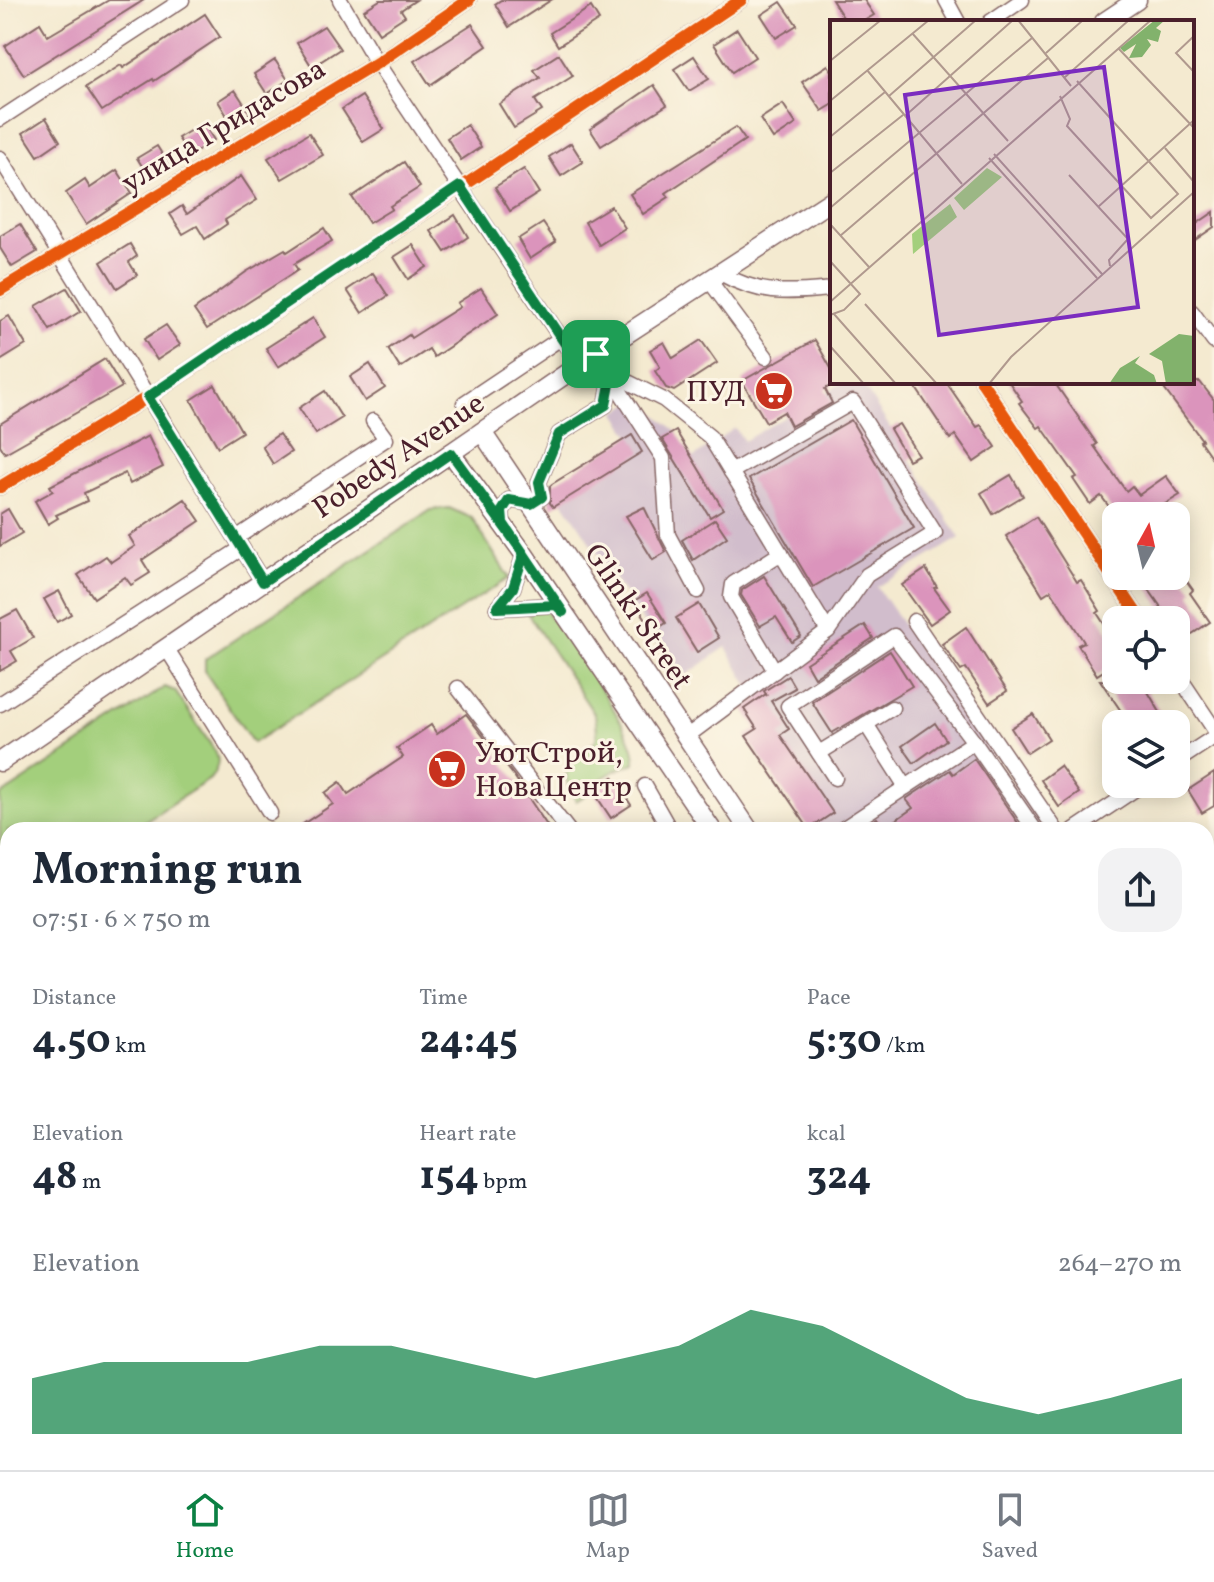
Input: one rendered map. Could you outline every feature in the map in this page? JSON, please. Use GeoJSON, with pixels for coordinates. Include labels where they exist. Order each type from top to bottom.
{"type":"FeatureCollection","features":[{"type":"Feature","properties":{"kind":"main road"},"geometry":{"type":"LineString","coordinates":[[1107,20],[1137,0]]}},
{"type":"Feature","properties":{"kind":"main road","name":"Pobedy Avenue"},"geometry":{"type":"LineString","coordinates":[[0,762],[579,365],[830,201]]}},
{"type":"Feature","properties":{"kind":"main road","name":"Glinki Street"},"geometry":{"type":"LineString","coordinates":[[482,432],[744,822]]}},
{"type":"Feature","properties":{"kind":"main road","name":"Glinki Street"},"geometry":{"type":"LineString","coordinates":[[451,453],[503,523],[707,822]]}},
{"type":"Feature","properties":{"kind":"street"},"geometry":{"type":"LineString","coordinates":[[0,119],[182,0]]}},
{"type":"Feature","properties":{"kind":"street"},"geometry":{"type":"LineString","coordinates":[[340,0],[377,63],[579,365]]}},
{"type":"Feature","properties":{"kind":"street","name":"улица Гридасова"},"geometry":{"type":"LineString","coordinates":[[0,290],[377,63],[469,0]]}},
{"type":"Feature","properties":{"kind":"street"},"geometry":{"type":"LineString","coordinates":[[0,487],[148,397],[741,0]]}},
{"type":"Feature","properties":{"kind":"street"},"geometry":{"type":"LineString","coordinates":[[946,0],[957,20]]}},
{"type":"Feature","properties":{"kind":"street"},"geometry":{"type":"LineString","coordinates":[[993,20],[1022,0]]}},
{"type":"Feature","properties":{"kind":"street"},"geometry":{"type":"LineString","coordinates":[[0,158],[263,582]]}},
{"type":"Feature","properties":{"kind":"street"},"geometry":{"type":"LineString","coordinates":[[714,277],[759,291],[784,294],[830,289]]}},
{"type":"Feature","properties":{"kind":"street"},"geometry":{"type":"LineString","coordinates":[[714,277],[766,357]]}},
{"type":"Feature","properties":{"kind":"street"},"geometry":{"type":"LineString","coordinates":[[1194,315],[1214,342]]}},
{"type":"Feature","properties":{"kind":"street"},"geometry":{"type":"LineString","coordinates":[[464,403],[561,338]]}},
{"type":"Feature","properties":{"kind":"street"},"geometry":{"type":"LineString","coordinates":[[596,354],[612,374],[663,458],[668,535],[698,591]]}},
{"type":"Feature","properties":{"kind":"street"},"geometry":{"type":"LineString","coordinates":[[612,374],[683,413],[710,437],[828,631]]}},
{"type":"Feature","properties":{"kind":"street"},"geometry":{"type":"LineString","coordinates":[[503,523],[502,511],[509,500],[531,504],[542,497],[539,482],[556,438],[565,429],[606,405],[612,374]]}},
{"type":"Feature","properties":{"kind":"street"},"geometry":{"type":"LineString","coordinates":[[983,384],[1132,606]]}},
{"type":"Feature","properties":{"kind":"street"},"geometry":{"type":"LineString","coordinates":[[686,737],[828,631],[867,575],[935,533],[853,402],[731,472]]}},
{"type":"Feature","properties":{"kind":"street"},"geometry":{"type":"LineString","coordinates":[[0,704],[239,543],[386,439],[373,421]]}},
{"type":"Feature","properties":{"kind":"street"},"geometry":{"type":"LineString","coordinates":[[775,671],[731,597],[731,590],[733,584],[781,553]]}},
{"type":"Feature","properties":{"kind":"street"},"geometry":{"type":"LineString","coordinates":[[524,554],[513,588],[497,608],[556,605],[563,612]]}},
{"type":"Feature","properties":{"kind":"street"},"geometry":{"type":"LineString","coordinates":[[914,621],[1051,822]]}},
{"type":"Feature","properties":{"kind":"street"},"geometry":{"type":"LineString","coordinates":[[835,778],[788,706],[894,636],[1029,822]]}},
{"type":"Feature","properties":{"kind":"street"},"geometry":{"type":"LineString","coordinates":[[167,649],[270,813]]}},
{"type":"Feature","properties":{"kind":"street"},"geometry":{"type":"LineString","coordinates":[[458,688],[562,822]]}},
{"type":"Feature","properties":{"kind":"street"},"geometry":{"type":"LineString","coordinates":[[1190,693],[1214,729]]}},
{"type":"Feature","properties":{"kind":"street"},"geometry":{"type":"LineString","coordinates":[[819,753],[892,708]]}},
{"type":"Feature","properties":{"kind":"street"},"geometry":{"type":"LineString","coordinates":[[866,724],[906,787]]}},
{"type":"Feature","properties":{"kind":"street"},"geometry":{"type":"LineString","coordinates":[[1190,753],[1214,737]]}},
{"type":"Feature","properties":{"kind":"street"},"geometry":{"type":"LineString","coordinates":[[853,822],[974,742]]}},
{"type":"Feature","properties":{"kind":"street"},"geometry":{"type":"LineString","coordinates":[[645,786],[665,822]]}},
{"type":"Feature","properties":{"kind":"street"},"geometry":{"type":"LineString","coordinates":[[1086,822],[1122,798]]}},
{"type":"Feature","properties":{"kind":"shaded area"},"geometry":{"type":"Polygon","coordinates":[[[841,384],[862,384],[960,538],[877,587],[1039,822],[805,822],[746,736],[757,729],[744,709],[757,700],[726,647],[681,679],[563,501],[642,452],[616,413],[638,398],[676,431],[693,458],[735,428],[744,441],[841,384]]]}},
{"type":"Feature","properties":{"kind":"green space"},"geometry":{"type":"Polygon","coordinates":[[[449,508],[472,518],[509,578],[253,743],[205,672],[205,659],[431,510],[449,508]]]}},
{"type":"Feature","properties":{"kind":"green space"},"geometry":{"type":"Polygon","coordinates":[[[545,610],[614,709],[633,749],[635,763],[601,779],[604,783],[576,801],[566,773],[577,756],[595,741],[595,715],[526,611],[545,610]]]}},
{"type":"Feature","properties":{"kind":"green space"},"geometry":{"type":"Polygon","coordinates":[[[165,687],[175,691],[217,755],[216,769],[210,779],[143,822],[0,822],[0,796],[165,687]]]}},
{"type":"Feature","properties":{"kind":"building"},"geometry":{"type":"Polygon","coordinates":[[[109,0],[144,0],[24,75],[5,46],[40,23],[48,36],[109,0]]]}},
{"type":"Feature","properties":{"kind":"building"},"geometry":{"type":"Polygon","coordinates":[[[380,0],[416,0],[401,10],[405,16],[379,33],[364,10],[380,0]]]}},
{"type":"Feature","properties":{"kind":"building"},"geometry":{"type":"Polygon","coordinates":[[[501,0],[551,0],[509,27],[495,4],[501,0]]]}},
{"type":"Feature","properties":{"kind":"building"},"geometry":{"type":"Polygon","coordinates":[[[832,0],[864,0],[874,15],[865,20],[845,20],[832,0]]]}},
{"type":"Feature","properties":{"kind":"building"},"geometry":{"type":"Polygon","coordinates":[[[781,2],[797,25],[776,38],[761,15],[781,2]]]}},
{"type":"Feature","properties":{"kind":"building"},"geometry":{"type":"Polygon","coordinates":[[[591,7],[599,20],[558,46],[550,33],[591,7]]]}},
{"type":"Feature","properties":{"kind":"building"},"geometry":{"type":"Polygon","coordinates":[[[205,14],[220,37],[102,111],[86,87],[121,65],[123,68],[205,14]]]}},
{"type":"Feature","properties":{"kind":"building"},"geometry":{"type":"Polygon","coordinates":[[[472,24],[487,46],[430,85],[414,61],[472,24]]]}},
{"type":"Feature","properties":{"kind":"building"},"geometry":{"type":"Polygon","coordinates":[[[324,26],[340,49],[312,67],[297,43],[324,26]]]}},
{"type":"Feature","properties":{"kind":"building"},"geometry":{"type":"Polygon","coordinates":[[[737,29],[755,57],[732,72],[714,44],[737,29]]]}},
{"type":"Feature","properties":{"kind":"building"},"geometry":{"type":"Polygon","coordinates":[[[559,54],[573,76],[535,100],[542,111],[514,128],[499,104],[540,78],[534,70],[559,54]]]}},
{"type":"Feature","properties":{"kind":"building"},"geometry":{"type":"Polygon","coordinates":[[[694,56],[709,79],[689,91],[674,69],[694,56]]]}},
{"type":"Feature","properties":{"kind":"building"},"geometry":{"type":"Polygon","coordinates":[[[275,60],[288,80],[267,94],[254,74],[275,60]]]}},
{"type":"Feature","properties":{"kind":"building"},"geometry":{"type":"Polygon","coordinates":[[[828,65],[830,106],[822,111],[802,82],[828,65]]]}},
{"type":"Feature","properties":{"kind":"building"},"geometry":{"type":"Polygon","coordinates":[[[654,85],[667,105],[601,146],[590,129],[654,85]]]}},
{"type":"Feature","properties":{"kind":"building"},"geometry":{"type":"Polygon","coordinates":[[[235,90],[250,113],[232,124],[218,101],[235,90]]]}},
{"type":"Feature","properties":{"kind":"building"},"geometry":{"type":"Polygon","coordinates":[[[362,96],[384,129],[363,142],[342,109],[362,96]]]}},
{"type":"Feature","properties":{"kind":"building"},"geometry":{"type":"Polygon","coordinates":[[[783,104],[796,124],[773,139],[760,119],[783,104]]]}},
{"type":"Feature","properties":{"kind":"building"},"geometry":{"type":"Polygon","coordinates":[[[46,118],[60,141],[38,156],[23,133],[46,118]]]}},
{"type":"Feature","properties":{"kind":"building"},"geometry":{"type":"Polygon","coordinates":[[[203,123],[214,140],[190,155],[178,138],[203,123]]]}},
{"type":"Feature","properties":{"kind":"building"},"geometry":{"type":"Polygon","coordinates":[[[467,125],[481,147],[461,160],[447,138],[467,125]]]}},
{"type":"Feature","properties":{"kind":"building"},"geometry":{"type":"Polygon","coordinates":[[[736,127],[745,140],[666,193],[669,197],[643,214],[630,194],[736,127]]]}},
{"type":"Feature","properties":{"kind":"building"},"geometry":{"type":"Polygon","coordinates":[[[309,133],[323,155],[282,179],[268,158],[309,133]]]}},
{"type":"Feature","properties":{"kind":"building"},"geometry":{"type":"Polygon","coordinates":[[[571,143],[583,162],[561,176],[549,157],[571,143]]]}},
{"type":"Feature","properties":{"kind":"building"},"geometry":{"type":"Polygon","coordinates":[[[157,146],[170,167],[151,180],[137,158],[157,146]]]}},
{"type":"Feature","properties":{"kind":"building"},"geometry":{"type":"Polygon","coordinates":[[[404,162],[420,187],[369,223],[352,197],[404,162]]]}},
{"type":"Feature","properties":{"kind":"building"},"geometry":{"type":"Polygon","coordinates":[[[524,169],[539,193],[510,211],[495,187],[524,169]]]}},
{"type":"Feature","properties":{"kind":"building"},"geometry":{"type":"Polygon","coordinates":[[[117,170],[132,193],[86,224],[66,193],[85,180],[90,188],[117,170]]]}},
{"type":"Feature","properties":{"kind":"building"},"geometry":{"type":"Polygon","coordinates":[[[241,176],[257,200],[225,220],[227,224],[205,239],[197,226],[183,234],[170,214],[182,206],[187,214],[241,176]]]}},
{"type":"Feature","properties":{"kind":"building"},"geometry":{"type":"Polygon","coordinates":[[[611,206],[625,228],[599,245],[585,222],[611,206]]]}},
{"type":"Feature","properties":{"kind":"building"},"geometry":{"type":"Polygon","coordinates":[[[1214,212],[1214,227],[1194,241],[1194,226],[1214,212]]]}},
{"type":"Feature","properties":{"kind":"building"},"geometry":{"type":"Polygon","coordinates":[[[455,215],[468,237],[445,252],[431,231],[455,215]]]}},
{"type":"Feature","properties":{"kind":"building"},"geometry":{"type":"Polygon","coordinates":[[[543,223],[556,242],[530,259],[518,239],[543,223]]]}},
{"type":"Feature","properties":{"kind":"building"},"geometry":{"type":"Polygon","coordinates":[[[20,224],[37,252],[12,267],[0,248],[0,236],[20,224]]]}},
{"type":"Feature","properties":{"kind":"building"},"geometry":{"type":"Polygon","coordinates":[[[324,228],[332,241],[294,264],[298,270],[207,329],[194,310],[246,272],[285,249],[287,252],[324,228]]]}},
{"type":"Feature","properties":{"kind":"building"},"geometry":{"type":"Polygon","coordinates":[[[130,244],[137,256],[129,262],[137,275],[117,288],[101,262],[130,244]]]}},
{"type":"Feature","properties":{"kind":"building"},"geometry":{"type":"Polygon","coordinates":[[[413,245],[427,267],[408,279],[394,257],[413,245]]]}},
{"type":"Feature","properties":{"kind":"building"},"geometry":{"type":"Polygon","coordinates":[[[373,273],[388,296],[362,313],[347,290],[373,273]]]}},
{"type":"Feature","properties":{"kind":"building"},"geometry":{"type":"Polygon","coordinates":[[[67,288],[81,311],[50,330],[36,306],[67,288]]]}},
{"type":"Feature","properties":{"kind":"building"},"geometry":{"type":"Polygon","coordinates":[[[481,288],[498,314],[434,357],[429,349],[400,368],[388,349],[460,307],[457,303],[481,288]]]}},
{"type":"Feature","properties":{"kind":"building"},"geometry":{"type":"Polygon","coordinates":[[[9,316],[26,345],[0,361],[0,321],[9,316]]]}},
{"type":"Feature","properties":{"kind":"building"},"geometry":{"type":"Polygon","coordinates":[[[313,318],[325,337],[278,367],[266,348],[313,318]]]}},
{"type":"Feature","properties":{"kind":"building"},"geometry":{"type":"Polygon","coordinates":[[[166,325],[180,345],[157,360],[144,339],[166,325]]]}},
{"type":"Feature","properties":{"kind":"building"},"geometry":{"type":"Polygon","coordinates":[[[701,340],[717,363],[674,391],[666,388],[655,371],[660,367],[650,350],[664,342],[673,358],[701,340]]]}},
{"type":"Feature","properties":{"kind":"building"},"geometry":{"type":"Polygon","coordinates":[[[815,340],[830,366],[832,385],[825,389],[832,403],[791,426],[784,412],[766,422],[742,381],[815,340]]]}},
{"type":"Feature","properties":{"kind":"building"},"geometry":{"type":"Polygon","coordinates":[[[105,359],[122,387],[5,453],[0,445],[0,424],[105,359]]]}},
{"type":"Feature","properties":{"kind":"building"},"geometry":{"type":"Polygon","coordinates":[[[370,364],[385,388],[365,401],[350,377],[370,364]]]}},
{"type":"Feature","properties":{"kind":"building"},"geometry":{"type":"Polygon","coordinates":[[[1200,382],[1214,400],[1214,461],[1160,384],[1200,382]]]}},
{"type":"Feature","properties":{"kind":"building"},"geometry":{"type":"Polygon","coordinates":[[[913,384],[947,384],[977,427],[981,425],[996,447],[974,462],[955,435],[950,439],[913,384]]]}},
{"type":"Feature","properties":{"kind":"building"},"geometry":{"type":"Polygon","coordinates":[[[1010,384],[1055,384],[1126,491],[1132,486],[1139,495],[1166,476],[1180,495],[1168,502],[1106,502],[1101,496],[1090,504],[1073,479],[1077,477],[1041,426],[1038,428],[1019,403],[1022,401],[1010,384]]]}},
{"type":"Feature","properties":{"kind":"building"},"geometry":{"type":"Polygon","coordinates":[[[215,385],[242,432],[218,447],[191,400],[215,385]]]}},
{"type":"Feature","properties":{"kind":"building"},"geometry":{"type":"Polygon","coordinates":[[[325,391],[342,418],[316,434],[299,408],[325,391]]]}},
{"type":"Feature","properties":{"kind":"building"},"geometry":{"type":"Polygon","coordinates":[[[851,420],[914,528],[813,587],[749,479],[851,420]]]}},
{"type":"Feature","properties":{"kind":"building"},"geometry":{"type":"Polygon","coordinates":[[[899,424],[918,455],[908,460],[890,429],[899,424]]]}},
{"type":"Feature","properties":{"kind":"building"},"geometry":{"type":"Polygon","coordinates":[[[676,431],[723,509],[710,517],[662,439],[676,431]]]}},
{"type":"Feature","properties":{"kind":"building"},"geometry":{"type":"Polygon","coordinates":[[[279,434],[291,452],[273,464],[262,446],[279,434]]]}},
{"type":"Feature","properties":{"kind":"building"},"geometry":{"type":"Polygon","coordinates":[[[632,435],[642,452],[553,507],[550,503],[552,484],[632,435]]]}},
{"type":"Feature","properties":{"kind":"building"},"geometry":{"type":"Polygon","coordinates":[[[148,436],[163,467],[130,484],[125,473],[84,493],[87,501],[56,515],[58,518],[48,524],[35,501],[53,491],[50,486],[148,436]]]}},
{"type":"Feature","properties":{"kind":"building"},"geometry":{"type":"Polygon","coordinates":[[[1011,475],[1023,496],[993,514],[981,493],[1011,475]]]}},
{"type":"Feature","properties":{"kind":"building"},"geometry":{"type":"Polygon","coordinates":[[[185,499],[200,521],[142,560],[150,573],[131,585],[125,577],[94,598],[78,575],[106,556],[111,562],[135,546],[129,536],[185,499]]]}},
{"type":"Feature","properties":{"kind":"building"},"geometry":{"type":"Polygon","coordinates":[[[644,507],[666,552],[653,560],[626,516],[644,507]]]}},
{"type":"Feature","properties":{"kind":"building"},"geometry":{"type":"Polygon","coordinates":[[[8,509],[22,533],[0,546],[0,514],[8,509]]]}},
{"type":"Feature","properties":{"kind":"building"},"geometry":{"type":"Polygon","coordinates":[[[1036,517],[1077,582],[1081,580],[1100,611],[1097,613],[1102,621],[1102,672],[1097,675],[1078,645],[1084,642],[1051,590],[1043,595],[1006,536],[1036,517]]]}},
{"type":"Feature","properties":{"kind":"building"},"geometry":{"type":"Polygon","coordinates":[[[715,519],[727,537],[693,560],[682,540],[715,519]]]}},
{"type":"Feature","properties":{"kind":"building"},"geometry":{"type":"Polygon","coordinates":[[[926,569],[937,587],[934,588],[950,610],[930,624],[902,585],[926,569]]]}},
{"type":"Feature","properties":{"kind":"building"},"geometry":{"type":"Polygon","coordinates":[[[764,576],[801,636],[792,642],[776,617],[760,626],[741,595],[742,590],[764,576]]]}},
{"type":"Feature","properties":{"kind":"building"},"geometry":{"type":"Polygon","coordinates":[[[1190,586],[1193,590],[1190,593],[1210,622],[1190,635],[1190,606],[1160,606],[1149,590],[1190,590],[1190,586]]]}},
{"type":"Feature","properties":{"kind":"building"},"geometry":{"type":"Polygon","coordinates":[[[59,591],[71,614],[57,622],[44,599],[59,591]]]}},
{"type":"Feature","properties":{"kind":"building"},"geometry":{"type":"Polygon","coordinates":[[[647,593],[666,623],[654,631],[634,601],[647,593]]]}},
{"type":"Feature","properties":{"kind":"building"},"geometry":{"type":"Polygon","coordinates":[[[699,604],[719,638],[697,652],[676,618],[699,604]]]}},
{"type":"Feature","properties":{"kind":"building"},"geometry":{"type":"Polygon","coordinates":[[[17,610],[33,638],[11,651],[17,661],[0,671],[0,619],[17,610]]]}},
{"type":"Feature","properties":{"kind":"building"},"geometry":{"type":"Polygon","coordinates":[[[865,625],[873,638],[814,677],[806,663],[865,625]]]}},
{"type":"Feature","properties":{"kind":"building"},"geometry":{"type":"Polygon","coordinates":[[[966,627],[1007,691],[989,703],[966,668],[961,671],[942,644],[966,627]]]}},
{"type":"Feature","properties":{"kind":"building"},"geometry":{"type":"Polygon","coordinates":[[[890,651],[912,686],[832,733],[812,702],[890,651]]]}},
{"type":"Feature","properties":{"kind":"building"},"geometry":{"type":"Polygon","coordinates":[[[788,676],[795,688],[771,701],[789,729],[780,735],[833,813],[820,822],[804,822],[746,736],[757,729],[744,709],[766,694],[764,691],[788,676]]]}},
{"type":"Feature","properties":{"kind":"building"},"geometry":{"type":"Polygon","coordinates":[[[1109,694],[1149,694],[1159,710],[1120,710],[1109,694]]]}},
{"type":"Feature","properties":{"kind":"building","name":"УютСтрой, НоваЦентр"},"geometry":{"type":"Polygon","coordinates":[[[466,714],[545,822],[306,822],[333,804],[325,793],[340,782],[348,794],[403,757],[397,748],[431,725],[437,734],[466,714]]]}},
{"type":"Feature","properties":{"kind":"building"},"geometry":{"type":"Polygon","coordinates":[[[1033,714],[1049,739],[1027,753],[1011,728],[1033,714]]]}},
{"type":"Feature","properties":{"kind":"building"},"geometry":{"type":"Polygon","coordinates":[[[935,723],[946,740],[914,763],[902,746],[935,723]]]}},
{"type":"Feature","properties":{"kind":"building"},"geometry":{"type":"Polygon","coordinates":[[[974,759],[1017,822],[893,822],[913,808],[906,799],[950,770],[953,774],[974,759]]]}},
{"type":"Feature","properties":{"kind":"building"},"geometry":{"type":"Polygon","coordinates":[[[1060,766],[1079,793],[1059,807],[1041,780],[1060,766]]]}},
{"type":"Feature","properties":{"kind":"building"},"geometry":{"type":"Polygon","coordinates":[[[1214,773],[1214,806],[1202,813],[1190,789],[1214,773]]]}},
{"type":"Feature","properties":{"kind":"building"},"geometry":{"type":"Polygon","coordinates":[[[613,777],[631,805],[611,818],[593,791],[613,777]]]}},
{"type":"Feature","properties":{"kind":"cycle path"},"geometry":{"type":"LineString","coordinates":[[0,290],[377,63],[469,0]]}},
{"type":"Feature","properties":{"kind":"cycle path"},"geometry":{"type":"LineString","coordinates":[[0,487],[148,397],[741,0]]}},
{"type":"Feature","properties":{"kind":"cycle path"},"geometry":{"type":"LineString","coordinates":[[983,384],[1132,606]]}},
{"type":"Feature","properties":{"kind":"place","name":"ПУД"},"geometry":{"type":"Point","coordinates":[774,391]}},
{"type":"Feature","properties":{"kind":"place","name":"УютСтрой, НоваЦентр"},"geometry":{"type":"Point","coordinates":[447,769]}},
{"type":"Feature","properties":{"kind":"route"},"geometry":{"type":"LineString","coordinates":[[596,354],[579,365],[460,186],[148,397],[263,582],[451,453],[524,554],[513,588],[497,608],[556,605],[563,612],[549,592],[524,554],[503,523],[502,511],[509,500],[531,504],[542,497],[539,482],[556,438],[565,429],[606,405],[612,374],[596,354]]}}]}
